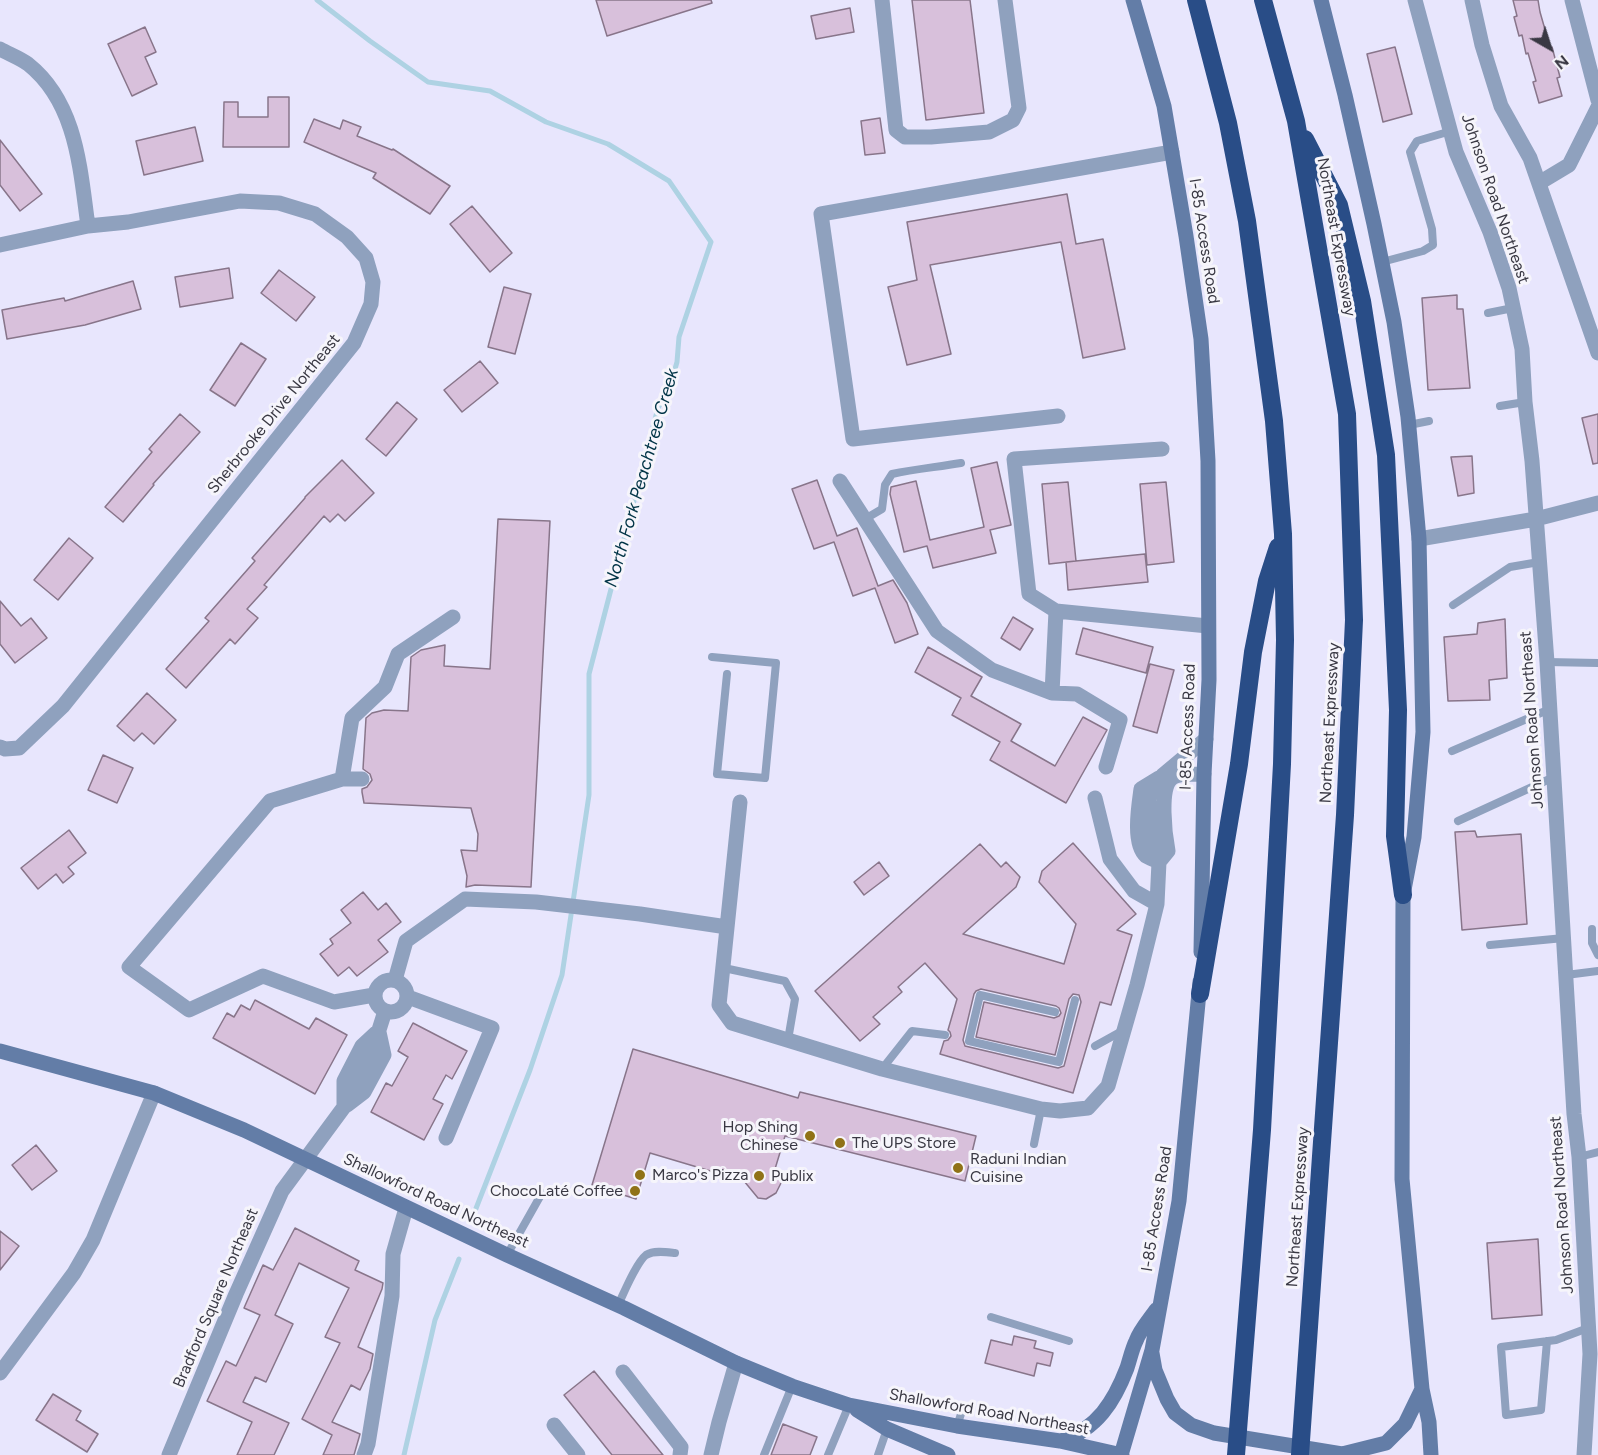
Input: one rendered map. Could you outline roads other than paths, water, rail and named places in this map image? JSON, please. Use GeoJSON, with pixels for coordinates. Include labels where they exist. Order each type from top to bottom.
{"type":"FeatureCollection","features":[{"type":"Feature","properties":{"kind":"highway"},"geometry":{"type":"LineString","coordinates":[[1196,0],[1228,123],[1247,221],[1274,422],[1283,534],[1285,640],[1282,764],[1262,1130],[1236,1455]]}},
{"type":"Feature","properties":{"kind":"highway","name":"Northeast Expressway"},"geometry":{"type":"LineString","coordinates":[[1263,0],[1296,121],[1347,414],[1354,620],[1345,815],[1300,1455]]}},
{"type":"Feature","properties":{"kind":"highway"},"geometry":{"type":"LineString","coordinates":[[1296,121],[1339,205],[1362,301],[1386,455],[1398,710],[1395,836],[1403,895]]}},
{"type":"Feature","properties":{"kind":"highway"},"geometry":{"type":"LineString","coordinates":[[1200,994],[1239,764],[1253,652],[1268,581],[1283,534]]}},
{"type":"Feature","properties":{"kind":"main road","name":"I-85 Access Road"},"geometry":{"type":"LineString","coordinates":[[1121,1455],[1152,1350],[1179,1201],[1200,994],[1204,774],[1209,680],[1208,461],[1201,339],[1164,106],[1134,0]]}},
{"type":"Feature","properties":{"kind":"main road"},"geometry":{"type":"LineString","coordinates":[[1321,0],[1347,105],[1394,322],[1409,425],[1419,539],[1423,732],[1414,837],[1403,895],[1402,1179],[1422,1389],[1429,1422],[1431,1455]]}},
{"type":"Feature","properties":{"kind":"main road","name":"Shallowford Road Northeast"},"geometry":{"type":"LineString","coordinates":[[0,1051],[153,1093],[244,1130],[406,1208],[618,1305],[736,1363],[792,1386],[849,1405],[957,1426],[1060,1441],[1121,1455]]}},
{"type":"Feature","properties":{"kind":"main road"},"geometry":{"type":"LineString","coordinates":[[1060,1441],[1078,1435],[1089,1428],[1107,1408],[1122,1380],[1136,1340],[1159,1305]]}},
{"type":"Feature","properties":{"kind":"main road"},"geometry":{"type":"LineString","coordinates":[[1152,1350],[1155,1370],[1164,1394],[1175,1413],[1191,1425],[1214,1433],[1342,1454],[1386,1443],[1405,1424],[1422,1389]]}},
{"type":"Feature","properties":{"kind":"main road","name":"Shallowford Road Northeast"},"geometry":{"type":"LineString","coordinates":[[849,1405],[924,1450],[948,1455]]}},
{"type":"Feature","properties":{"kind":"street"},"geometry":{"type":"LineString","coordinates":[[882,0],[896,130],[905,137],[931,137],[989,132],[1013,120],[1019,108],[1005,0]]}},
{"type":"Feature","properties":{"kind":"street","name":"Johnson Road Northeast"},"geometry":{"type":"LineString","coordinates":[[1415,0],[1456,152],[1490,232],[1509,288],[1522,349],[1547,662],[1574,1114],[1579,1157],[1590,1354],[1584,1455]]}},
{"type":"Feature","properties":{"kind":"street"},"geometry":{"type":"LineString","coordinates":[[1472,0],[1482,45],[1501,106],[1530,158],[1598,353]]}},
{"type":"Feature","properties":{"kind":"street"},"geometry":{"type":"LineString","coordinates":[[1572,0],[1598,100]]}},
{"type":"Feature","properties":{"kind":"street"},"geometry":{"type":"LineString","coordinates":[[0,49],[28,64],[50,86],[67,118],[77,151],[88,226]]}},
{"type":"Feature","properties":{"kind":"street"},"geometry":{"type":"LineString","coordinates":[[1539,183],[1569,165],[1598,107]]}},
{"type":"Feature","properties":{"kind":"street"},"geometry":{"type":"LineString","coordinates":[[1058,416],[853,440],[821,214],[1172,152]]}},
{"type":"Feature","properties":{"kind":"street","name":"Sherbrooke Drive Northeast"},"geometry":{"type":"LineString","coordinates":[[0,245],[88,226],[128,222],[240,201],[279,203],[315,214],[347,237],[366,258],[372,282],[371,304],[354,343],[63,706],[19,748],[0,747]]}},
{"type":"Feature","properties":{"kind":"street"},"geometry":{"type":"LineString","coordinates":[[1162,449],[1014,459],[1029,594],[1056,611],[1208,626]]}},
{"type":"Feature","properties":{"kind":"street"},"geometry":{"type":"LineString","coordinates":[[840,481],[937,631],[992,670],[1052,693],[1077,694],[1120,720],[1106,767]]}},
{"type":"Feature","properties":{"kind":"street"},"geometry":{"type":"LineString","coordinates":[[1419,539],[1536,519],[1598,503]]}},
{"type":"Feature","properties":{"kind":"street"},"geometry":{"type":"LineString","coordinates":[[1052,693],[1056,611]]}},
{"type":"Feature","properties":{"kind":"street"},"geometry":{"type":"LineString","coordinates":[[342,778],[352,718],[385,687],[399,654],[453,617]]}},
{"type":"Feature","properties":{"kind":"street"},"geometry":{"type":"LineString","coordinates":[[740,802],[719,1005],[732,1023],[882,1069],[1041,1109],[1060,1111],[1088,1108],[1108,1086],[1157,904],[1159,862],[1153,845],[1149,798],[1163,775],[1206,739]]}},
{"type":"Feature","properties":{"kind":"street"},"geometry":{"type":"LineString","coordinates":[[1151,827],[1171,778],[1178,775],[1204,774]]}},
{"type":"Feature","properties":{"kind":"street"},"geometry":{"type":"LineString","coordinates":[[362,779],[342,778],[270,801],[129,967],[189,1010],[263,975],[334,1002],[374,995]]}},
{"type":"Feature","properties":{"kind":"street"},"geometry":{"type":"LineString","coordinates":[[1095,798],[1110,859],[1134,891],[1157,904]]}},
{"type":"Feature","properties":{"kind":"street"},"geometry":{"type":"LineString","coordinates":[[395,980],[406,941],[465,899],[536,902],[727,927]]}},
{"type":"Feature","properties":{"kind":"street"},"geometry":{"type":"LineString","coordinates":[[390,979],[395,980],[405,986],[408,997],[404,1006],[399,1010],[385,1011],[377,1004],[374,995],[380,984],[390,979]]}},
{"type":"Feature","properties":{"kind":"street"},"geometry":{"type":"LineString","coordinates":[[408,997],[492,1028],[446,1138]]}},
{"type":"Feature","properties":{"kind":"street","name":"Bradford Square Northeast"},"geometry":{"type":"LineString","coordinates":[[169,1455],[282,1191],[344,1107],[372,1052],[385,1011]]}},
{"type":"Feature","properties":{"kind":"street"},"geometry":{"type":"LineString","coordinates":[[0,1373],[74,1273],[93,1240],[153,1093]]}},
{"type":"Feature","properties":{"kind":"street"},"geometry":{"type":"LineString","coordinates":[[364,1455],[368,1444],[392,1296],[393,1254],[406,1208]]}},
{"type":"Feature","properties":{"kind":"street"},"geometry":{"type":"LineString","coordinates":[[711,1455],[718,1422],[736,1363]]}},
{"type":"Feature","properties":{"kind":"street"},"geometry":{"type":"LineString","coordinates":[[623,1372],[681,1447],[680,1455]]}},
{"type":"Feature","properties":{"kind":"street"},"geometry":{"type":"LineString","coordinates":[[554,1425],[578,1455]]}},
{"type":"Feature","properties":{"kind":"lane"},"geometry":{"type":"LineString","coordinates":[[1382,262],[1423,251],[1433,245],[1432,229],[1410,152],[1417,141],[1451,131]]}},
{"type":"Feature","properties":{"kind":"lane"},"geometry":{"type":"LineString","coordinates":[[1488,313],[1513,308]]}},
{"type":"Feature","properties":{"kind":"lane"},"geometry":{"type":"LineString","coordinates":[[1500,406],[1525,402]]}},
{"type":"Feature","properties":{"kind":"lane"},"geometry":{"type":"LineString","coordinates":[[1409,425],[1429,421]]}},
{"type":"Feature","properties":{"kind":"lane"},"geometry":{"type":"LineString","coordinates":[[865,519],[882,510],[885,485],[892,474],[961,463]]}},
{"type":"Feature","properties":{"kind":"lane"},"geometry":{"type":"LineString","coordinates":[[1453,605],[1510,567],[1539,562]]}},
{"type":"Feature","properties":{"kind":"lane"},"geometry":{"type":"LineString","coordinates":[[712,657],[776,663],[765,778],[717,774],[727,674]]}},
{"type":"Feature","properties":{"kind":"lane"},"geometry":{"type":"LineString","coordinates":[[1547,662],[1598,663]]}},
{"type":"Feature","properties":{"kind":"lane"},"geometry":{"type":"LineString","coordinates":[[1452,751],[1550,709]]}},
{"type":"Feature","properties":{"kind":"lane"},"geometry":{"type":"LineString","coordinates":[[1458,821],[1554,777]]}},
{"type":"Feature","properties":{"kind":"lane"},"geometry":{"type":"LineString","coordinates":[[1592,929],[1592,943],[1598,955]]}},
{"type":"Feature","properties":{"kind":"lane"},"geometry":{"type":"LineString","coordinates":[[1490,945],[1564,938]]}},
{"type":"Feature","properties":{"kind":"lane"},"geometry":{"type":"LineString","coordinates":[[724,968],[785,981],[795,999],[788,1040]]}},
{"type":"Feature","properties":{"kind":"lane"},"geometry":{"type":"LineString","coordinates":[[1566,975],[1598,971]]}},
{"type":"Feature","properties":{"kind":"lane"},"geometry":{"type":"LineString","coordinates":[[1055,1012],[980,995],[969,1041],[1059,1062],[1075,1000]]}},
{"type":"Feature","properties":{"kind":"lane"},"geometry":{"type":"LineString","coordinates":[[1095,1046],[1124,1030]]}},
{"type":"Feature","properties":{"kind":"lane"},"geometry":{"type":"LineString","coordinates":[[882,1069],[912,1031],[945,1035]]}},
{"type":"Feature","properties":{"kind":"lane"},"geometry":{"type":"LineString","coordinates":[[1034,1144],[1041,1109]]}},
{"type":"Feature","properties":{"kind":"lane"},"geometry":{"type":"LineString","coordinates":[[1579,1157],[1598,1152]]}},
{"type":"Feature","properties":{"kind":"lane"},"geometry":{"type":"LineString","coordinates":[[507,1255],[542,1193]]}},
{"type":"Feature","properties":{"kind":"lane"},"geometry":{"type":"LineString","coordinates":[[618,1305],[628,1282],[647,1255],[659,1251],[675,1253]]}},
{"type":"Feature","properties":{"kind":"lane"},"geometry":{"type":"LineString","coordinates":[[991,1317],[1069,1341]]}},
{"type":"Feature","properties":{"kind":"lane"},"geometry":{"type":"LineString","coordinates":[[1547,1341],[1541,1410],[1506,1415],[1502,1347],[1547,1341],[1556,1340],[1588,1328]]}},
{"type":"Feature","properties":{"kind":"lane"},"geometry":{"type":"LineString","coordinates":[[764,1455],[792,1386]]}},
{"type":"Feature","properties":{"kind":"lane"},"geometry":{"type":"LineString","coordinates":[[828,1455],[849,1405]]}},
{"type":"Feature","properties":{"kind":"lane"},"geometry":{"type":"LineString","coordinates":[[957,1426],[963,1408]]}},
{"type":"Feature","properties":{"kind":"lane"},"geometry":{"type":"LineString","coordinates":[[878,1455],[886,1429]]}},
{"type":"Feature","properties":{"kind":"waterway","name":"North Fork Peachtree Creek"},"geometry":{"type":"LineString","coordinates":[[317,0],[428,82],[490,91],[546,122],[608,144],[669,181],[711,242],[679,337],[677,362],[670,386],[658,408],[589,674],[589,795],[562,975],[530,1070],[475,1211]]}},
{"type":"Feature","properties":{"kind":"waterway","name":"North Fork Peachtree Creek"},"geometry":{"type":"LineString","coordinates":[[404,1455],[435,1320],[459,1259]]}},
{"type":"Feature","properties":{"kind":"place","name":"Hop Shing Chinese"},"geometry":{"type":"Point","coordinates":[810,1136]}},
{"type":"Feature","properties":{"kind":"place","name":"The UPS Store"},"geometry":{"type":"Point","coordinates":[840,1143]}},
{"type":"Feature","properties":{"kind":"place","name":"Raduni Indian Cuisine"},"geometry":{"type":"Point","coordinates":[958,1168]}},
{"type":"Feature","properties":{"kind":"place","name":"Marco's Pizza"},"geometry":{"type":"Point","coordinates":[640,1175]}},
{"type":"Feature","properties":{"kind":"place","name":"Publix"},"geometry":{"type":"Point","coordinates":[759,1176]}},
{"type":"Feature","properties":{"kind":"place","name":"ChocoLaté Coffee"},"geometry":{"type":"Point","coordinates":[635,1191]}}]}
